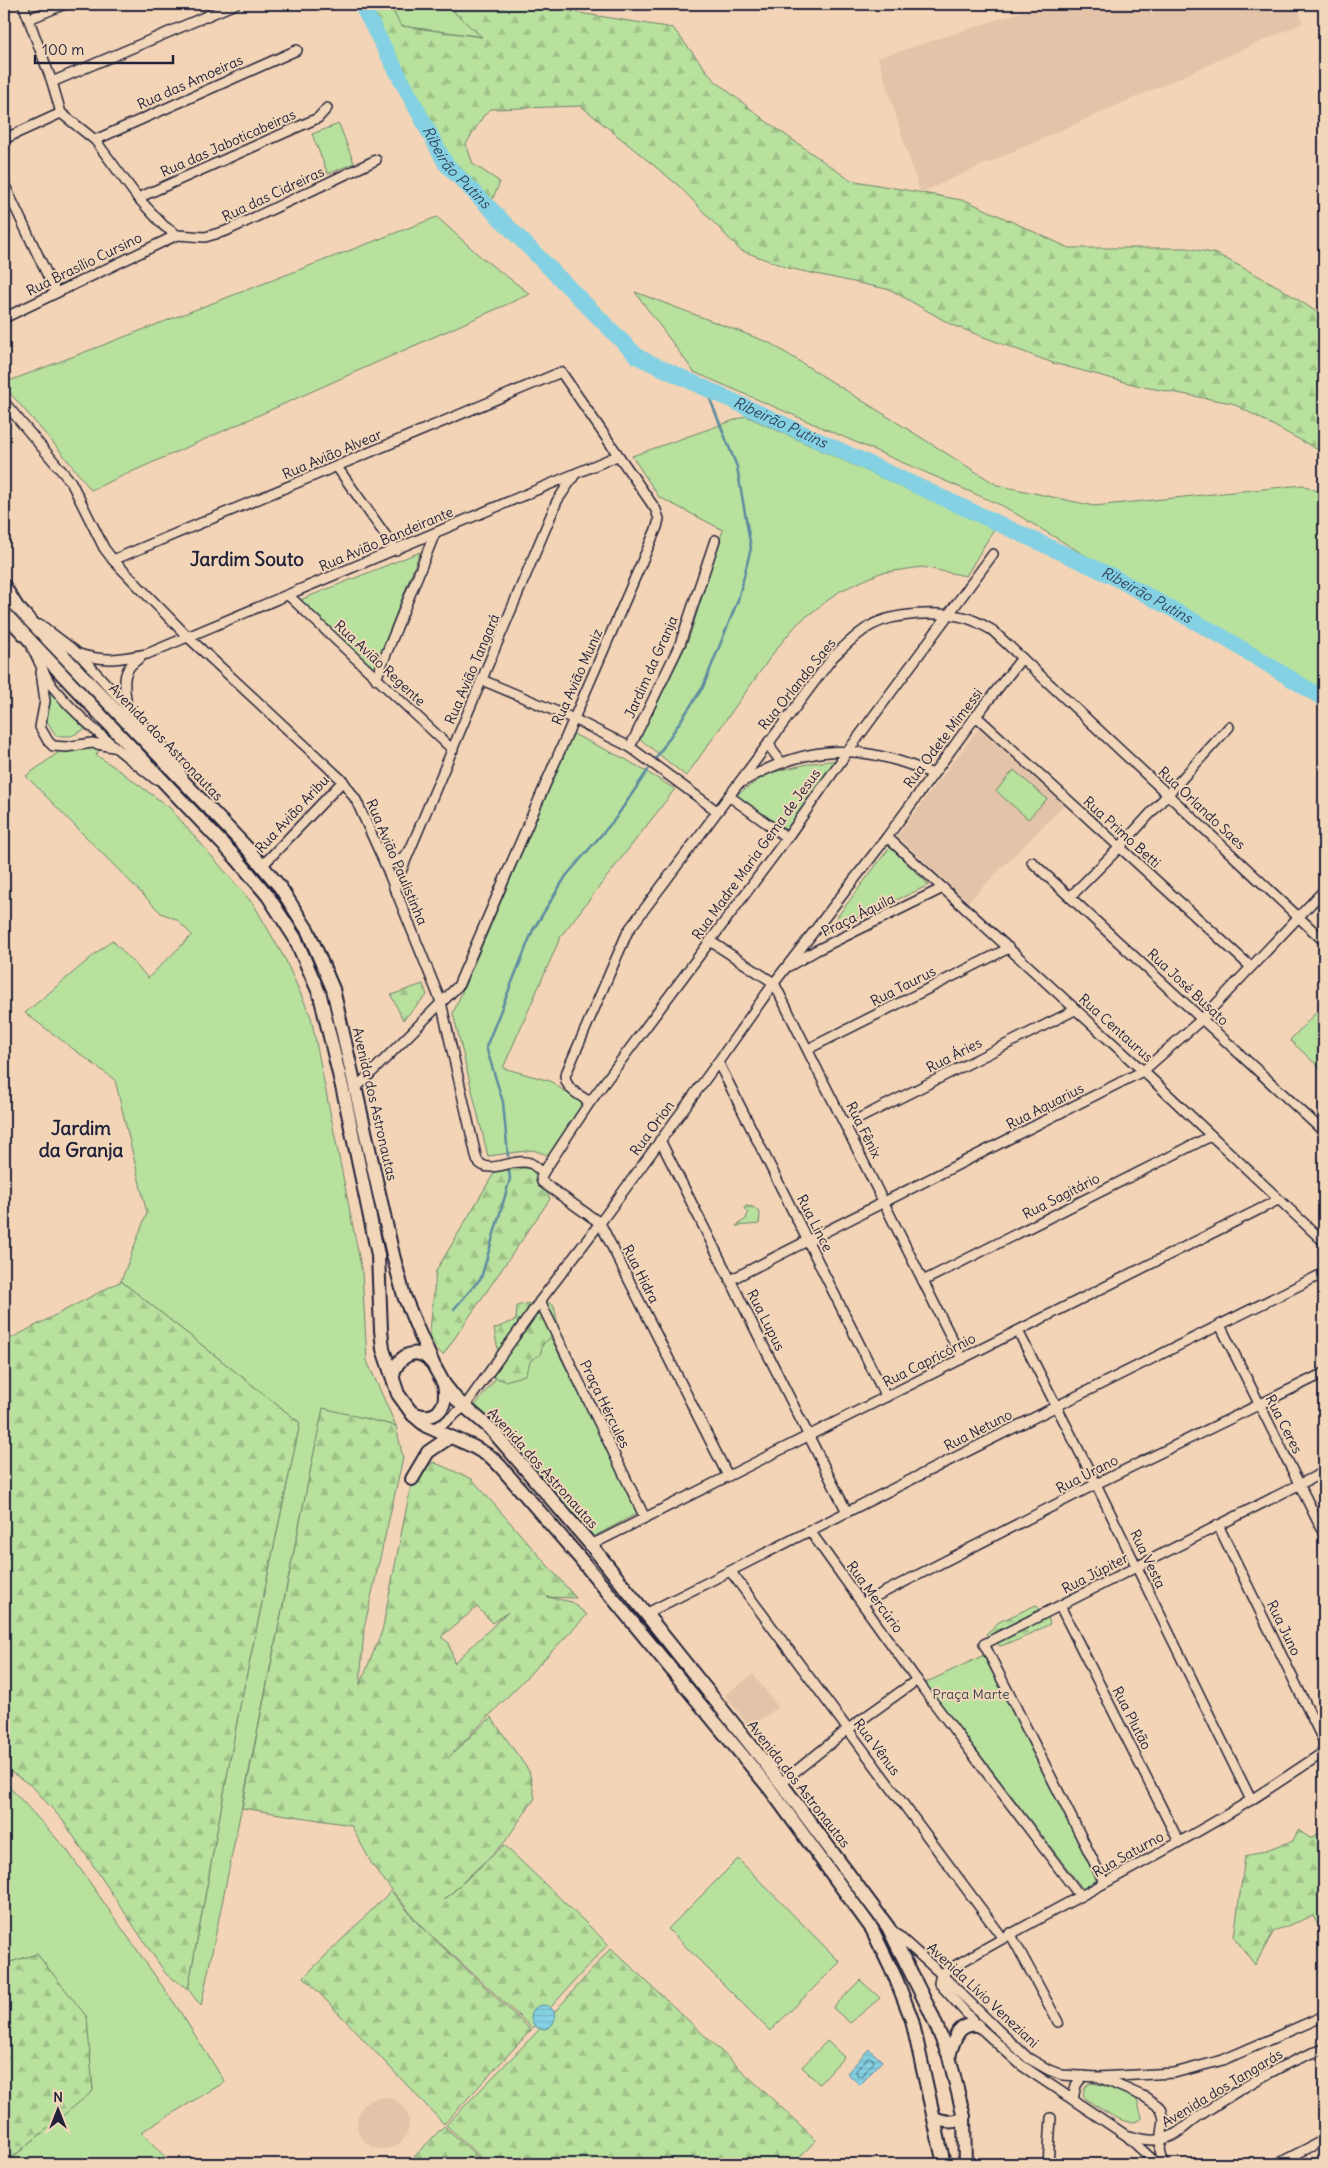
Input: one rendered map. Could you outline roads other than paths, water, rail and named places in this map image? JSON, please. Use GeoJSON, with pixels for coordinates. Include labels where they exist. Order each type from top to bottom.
{"type":"FeatureCollection","features":[{"type":"Feature","properties":{"kind":"main road","name":"Avenida dos Astronautas"},"geometry":{"type":"LineString","coordinates":[[4,586],[17,606],[60,646],[140,729],[186,784],[262,866],[280,887],[308,931],[333,989],[400,1280],[414,1322],[434,1366],[444,1384],[491,1429],[591,1545],[780,1783],[888,1926],[950,2056],[964,2117],[965,2164]]}},
{"type":"Feature","properties":{"kind":"main road","name":"Avenida dos Astronautas"},"geometry":{"type":"LineString","coordinates":[[4,613],[41,659],[121,745],[178,798],[268,896],[295,938],[320,995],[346,1099],[378,1255],[381,1330],[384,1349],[398,1394],[408,1409],[420,1421],[432,1429],[472,1446],[491,1457],[507,1473],[578,1556],[770,1790],[872,1929],[896,1979],[912,2020],[944,2164]]}},
{"type":"Feature","properties":{"kind":"main road"},"geometry":{"type":"LineString","coordinates":[[393,1377],[394,1367],[397,1362],[410,1353],[421,1354],[434,1366]]}},
{"type":"Feature","properties":{"kind":"main road"},"geometry":{"type":"LineString","coordinates":[[408,1409],[420,1415],[434,1415],[444,1406],[446,1399],[444,1384]]}},
{"type":"Feature","properties":{"kind":"main road"},"geometry":{"type":"LineString","coordinates":[[412,1478],[428,1452],[450,1437]]}},
{"type":"Feature","properties":{"kind":"main road"},"geometry":{"type":"LineString","coordinates":[[950,2056],[956,2035],[961,2028],[970,2024],[977,2025]]}},
{"type":"Feature","properties":{"kind":"main road"},"geometry":{"type":"LineString","coordinates":[[934,2118],[949,2122],[964,2117]]}},
{"type":"Feature","properties":{"kind":"street"},"geometry":{"type":"LineString","coordinates":[[23,4],[52,82],[61,113],[95,140],[138,198],[164,226],[177,235]]}},
{"type":"Feature","properties":{"kind":"street"},"geometry":{"type":"LineString","coordinates":[[29,19],[65,4]]}},
{"type":"Feature","properties":{"kind":"street"},"geometry":{"type":"LineString","coordinates":[[52,82],[234,4]]}},
{"type":"Feature","properties":{"kind":"street","name":"Rua das Amoeiras"},"geometry":{"type":"LineString","coordinates":[[95,140],[297,50]]}},
{"type":"Feature","properties":{"kind":"street","name":"Rua das Jaboticabeiras"},"geometry":{"type":"LineString","coordinates":[[138,198],[318,118],[326,108]]}},
{"type":"Feature","properties":{"kind":"street"},"geometry":{"type":"LineString","coordinates":[[4,139],[61,113]]}},
{"type":"Feature","properties":{"kind":"street","name":"Rua das Cidreiras"},"geometry":{"type":"LineString","coordinates":[[177,235],[205,237],[226,231],[376,160]]}},
{"type":"Feature","properties":{"kind":"street"},"geometry":{"type":"LineString","coordinates":[[4,184],[56,293]]}},
{"type":"Feature","properties":{"kind":"street","name":"Rua Brasílio Cursino"},"geometry":{"type":"LineString","coordinates":[[4,318],[177,235]]}},
{"type":"Feature","properties":{"kind":"street","name":"Rua Avião Muniz"},"geometry":{"type":"LineString","coordinates":[[356,1088],[458,986],[658,527],[659,519],[656,510],[617,456],[561,372]]}},
{"type":"Feature","properties":{"kind":"street","name":"Rua Avião Alvear"},"geometry":{"type":"LineString","coordinates":[[113,560],[561,372]]}},
{"type":"Feature","properties":{"kind":"street","name":"Rua Avião Paulistinha"},"geometry":{"type":"LineString","coordinates":[[4,402],[71,482],[104,548],[113,560],[188,637],[343,781],[356,800],[385,864],[441,1002],[477,1160],[481,1166],[486,1168],[507,1164],[530,1163],[544,1173]]}},
{"type":"Feature","properties":{"kind":"street","name":"Rua Avião Bandeirante"},"geometry":{"type":"LineString","coordinates":[[79,654],[97,660],[120,659],[147,654],[545,488],[617,456]]}},
{"type":"Feature","properties":{"kind":"street"},"geometry":{"type":"LineString","coordinates":[[337,467],[396,550]]}},
{"type":"Feature","properties":{"kind":"street","name":"Rua Avião Tangará"},"geometry":{"type":"LineString","coordinates":[[394,888],[558,501],[575,475]]}},
{"type":"Feature","properties":{"kind":"street"},"geometry":{"type":"LineString","coordinates":[[545,488],[558,501]]}},
{"type":"Feature","properties":{"kind":"street"},"geometry":{"type":"LineString","coordinates":[[376,679],[435,533]]}},
{"type":"Feature","properties":{"kind":"street","name":"Jardim da Granja"},"geometry":{"type":"LineString","coordinates":[[630,747],[680,644],[715,540]]}},
{"type":"Feature","properties":{"kind":"street","name":"Rua Madre Maria Gema de Jesus"},"geometry":{"type":"LineString","coordinates":[[544,1173],[590,1102],[787,838],[848,751],[993,554]]}},
{"type":"Feature","properties":{"kind":"street","name":"Rua Avião Regente"},"geometry":{"type":"LineString","coordinates":[[288,595],[453,750]]}},
{"type":"Feature","properties":{"kind":"street","name":"Rua Orlando Saes"},"geometry":{"type":"LineString","coordinates":[[590,1102],[570,1088],[566,1083],[565,1076],[628,931],[833,657],[857,634],[887,618],[948,614],[965,617],[992,630],[1324,941]]}},
{"type":"Feature","properties":{"kind":"street"},"geometry":{"type":"LineString","coordinates":[[60,646],[79,654],[128,709],[140,729],[121,745],[54,746],[48,742],[40,727],[45,701],[41,659],[60,646]]}},
{"type":"Feature","properties":{"kind":"street"},"geometry":{"type":"LineString","coordinates":[[128,709],[124,685],[127,669],[131,663],[147,654]]}},
{"type":"Feature","properties":{"kind":"street","name":"Rua Odete Mimessi"},"geometry":{"type":"LineString","coordinates":[[887,837],[976,716],[1022,658]]}},
{"type":"Feature","properties":{"kind":"street"},"geometry":{"type":"LineString","coordinates":[[482,680],[574,720],[630,747],[717,811]]}},
{"type":"Feature","properties":{"kind":"street","name":"Rua Primo Betti"},"geometry":{"type":"LineString","coordinates":[[976,716],[1251,967]]}},
{"type":"Feature","properties":{"kind":"street"},"geometry":{"type":"LineString","coordinates":[[1070,897],[1119,848],[1229,727]]}},
{"type":"Feature","properties":{"kind":"street"},"geometry":{"type":"LineString","coordinates":[[769,741],[772,750],[781,762]]}},
{"type":"Feature","properties":{"kind":"street"},"geometry":{"type":"LineString","coordinates":[[738,784],[781,762],[821,752],[848,751],[880,755],[933,774]]}},
{"type":"Feature","properties":{"kind":"street","name":"Rua Avião Aribu"},"geometry":{"type":"LineString","coordinates":[[262,866],[343,781]]}},
{"type":"Feature","properties":{"kind":"street"},"geometry":{"type":"LineString","coordinates":[[728,796],[787,838]]}},
{"type":"Feature","properties":{"kind":"street","name":"Rua Centaurus"},"geometry":{"type":"LineString","coordinates":[[887,837],[1143,1071],[1324,1242]]}},
{"type":"Feature","properties":{"kind":"street","name":"Rua Orion"},"geometry":{"type":"LineString","coordinates":[[432,1429],[444,1423],[465,1406],[774,983],[887,837]]}},
{"type":"Feature","properties":{"kind":"street"},"geometry":{"type":"LineString","coordinates":[[385,864],[401,859],[412,849]]}},
{"type":"Feature","properties":{"kind":"street","name":"Rua José Busato"},"geometry":{"type":"LineString","coordinates":[[1032,862],[1324,1132]]}},
{"type":"Feature","properties":{"kind":"street","name":"Praça Áquila"},"geometry":{"type":"LineString","coordinates":[[786,968],[817,950],[943,888]]}},
{"type":"Feature","properties":{"kind":"street","name":"Rua Aquarius"},"geometry":{"type":"LineString","coordinates":[[730,1280],[1143,1071],[1202,1019],[1324,890]]}},
{"type":"Feature","properties":{"kind":"street"},"geometry":{"type":"LineString","coordinates":[[810,936],[817,950]]}},
{"type":"Feature","properties":{"kind":"street","name":"Rua Fênix"},"geometry":{"type":"LineString","coordinates":[[710,941],[774,983],[962,1358]]}},
{"type":"Feature","properties":{"kind":"street","name":"Rua Taurus"},"geometry":{"type":"LineString","coordinates":[[808,1049],[1009,948]]}},
{"type":"Feature","properties":{"kind":"street","name":"Rua Áries"},"geometry":{"type":"LineString","coordinates":[[846,1125],[1075,1010]]}},
{"type":"Feature","properties":{"kind":"street","name":"Rua Lince"},"geometry":{"type":"LineString","coordinates":[[718,1062],[886,1397]]}},
{"type":"Feature","properties":{"kind":"street","name":"Rua Sagitário"},"geometry":{"type":"LineString","coordinates":[[924,1281],[1211,1136]]}},
{"type":"Feature","properties":{"kind":"street","name":"Rua Lupus"},"geometry":{"type":"LineString","coordinates":[[660,1140],[848,1512]]}},
{"type":"Feature","properties":{"kind":"street","name":"Rua Hidra"},"geometry":{"type":"LineString","coordinates":[[544,1173],[541,1178],[542,1182],[600,1223],[728,1476]]}},
{"type":"Feature","properties":{"kind":"street","name":"Rua Capricórnio"},"geometry":{"type":"LineString","coordinates":[[591,1545],[1278,1200]]}},
{"type":"Feature","properties":{"kind":"street","name":"Rua Netuno"},"geometry":{"type":"LineString","coordinates":[[645,1614],[1324,1273]]}},
{"type":"Feature","properties":{"kind":"street","name":"Praça Hércules"},"geometry":{"type":"LineString","coordinates":[[540,1301],[646,1518]]}},
{"type":"Feature","properties":{"kind":"street","name":"Rua Ceres"},"geometry":{"type":"LineString","coordinates":[[1220,1325],[1324,1534]]}},
{"type":"Feature","properties":{"kind":"street","name":"Rua Vesta"},"geometry":{"type":"LineString","coordinates":[[1018,1331],[1096,1484],[1251,1800]]}},
{"type":"Feature","properties":{"kind":"street","name":"Rua Urano"},"geometry":{"type":"LineString","coordinates":[[863,1603],[1096,1484],[1324,1373]]}},
{"type":"Feature","properties":{"kind":"street","name":"Rua Júpiter"},"geometry":{"type":"LineString","coordinates":[[1104,1882],[984,1644],[1324,1472]]}},
{"type":"Feature","properties":{"kind":"street","name":"Rua Juno"},"geometry":{"type":"LineString","coordinates":[[1218,1525],[1324,1742]]}},
{"type":"Feature","properties":{"kind":"street","name":"Rua Mercúrio"},"geometry":{"type":"LineString","coordinates":[[810,1531],[917,1680]]}},
{"type":"Feature","properties":{"kind":"street","name":"Rua Vênus"},"geometry":{"type":"LineString","coordinates":[[730,1572],[847,1730],[1006,1935],[1058,2022]]}},
{"type":"Feature","properties":{"kind":"street","name":"Rua Plutão"},"geometry":{"type":"LineString","coordinates":[[1060,1606],[1179,1842]]}},
{"type":"Feature","properties":{"kind":"street"},"geometry":{"type":"LineString","coordinates":[[780,1783],[847,1730],[917,1680],[1080,1896]]}},
{"type":"Feature","properties":{"kind":"street","name":"Rua Saturno"},"geometry":{"type":"LineString","coordinates":[[941,1974],[1006,1935],[1179,1842],[1251,1800],[1324,1752]]}},
{"type":"Feature","properties":{"kind":"street","name":"Avenida Lívio Veneziani"},"geometry":{"type":"LineString","coordinates":[[888,1926],[1028,2058],[1055,2073],[1098,2077],[1174,2073],[1223,2060],[1324,2016]]}},
{"type":"Feature","properties":{"kind":"street"},"geometry":{"type":"LineString","coordinates":[[941,1974],[939,1983],[977,2025],[1022,2065],[1042,2081],[1073,2099],[1127,2136],[1157,2164]]}},
{"type":"Feature","properties":{"kind":"street","name":"Avenida dos Tangarás"},"geometry":{"type":"LineString","coordinates":[[1127,2136],[1141,2140],[1162,2140],[1172,2136],[1202,2114],[1278,2069],[1324,2049]]}},
{"type":"Feature","properties":{"kind":"street"},"geometry":{"type":"LineString","coordinates":[[1073,2099],[1076,2085],[1083,2076]]}},
{"type":"Feature","properties":{"kind":"street","name":"Avenida dos Tangarás"},"geometry":{"type":"LineString","coordinates":[[1098,2077],[1134,2092],[1161,2108],[1164,2119],[1161,2158],[1164,2164]]}},
{"type":"Feature","properties":{"kind":"street"},"geometry":{"type":"LineString","coordinates":[[1048,2164],[1051,2118]]}},
{"type":"Feature","properties":{"kind":"street"},"geometry":{"type":"LineString","coordinates":[[1277,2164],[1324,2140]]}},
{"type":"Feature","properties":{"kind":"water"},"geometry":{"type":"Polygon","coordinates":[[[543,2005],[552,2008],[555,2017],[552,2026],[543,2029],[534,2026],[531,2017],[534,2008],[543,2005]]]}},
{"type":"Feature","properties":{"kind":"water"},"geometry":{"type":"Polygon","coordinates":[[[869,2049],[882,2061],[860,2085],[847,2073],[869,2049]]]}},
{"type":"Feature","properties":{"kind":"waterway","name":"Ribeirão Putins"},"geometry":{"type":"LineString","coordinates":[[361,4],[446,164],[638,357],[1112,576],[1223,637],[1324,699]]}},
{"type":"Feature","properties":{"kind":"waterway"},"geometry":{"type":"LineString","coordinates":[[656,758],[703,687],[738,600],[751,548],[737,467],[706,389]]}},
{"type":"Feature","properties":{"kind":"waterway"},"geometry":{"type":"LineString","coordinates":[[508,1156],[503,1102],[486,1047],[533,930],[566,876],[615,819],[648,770]]}},
{"type":"Feature","properties":{"kind":"waterway"},"geometry":{"type":"LineString","coordinates":[[454,1309],[481,1278],[510,1179],[509,1171]]}},
{"type":"Feature","properties":{"kind":"district","name":"Jardim Souto"},"geometry":{"type":"Point","coordinates":[247,559]}},
{"type":"Feature","properties":{"kind":"district","name":"Jardim da Granja"},"geometry":{"type":"Point","coordinates":[81,1139]}},
{"type":"Feature","properties":{"kind":"park label","name":"Praça Marte"},"geometry":{"type":"Point","coordinates":[971,1694]}}]}
